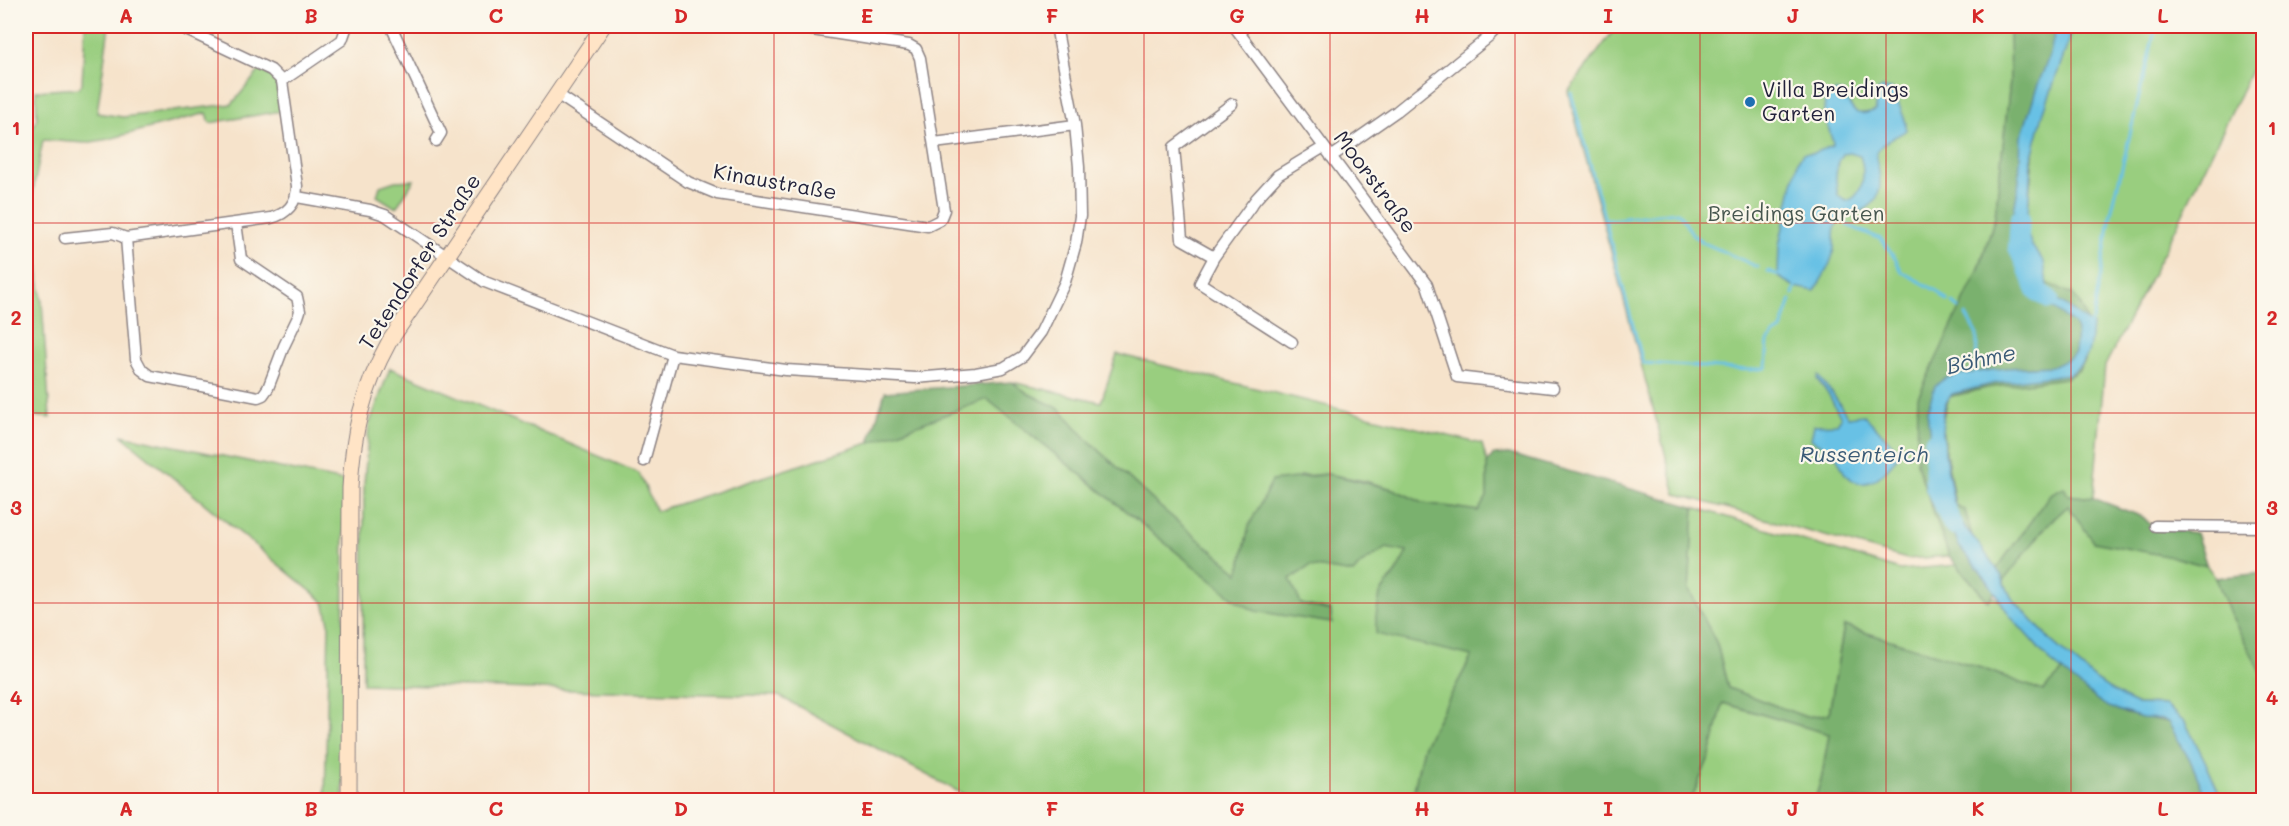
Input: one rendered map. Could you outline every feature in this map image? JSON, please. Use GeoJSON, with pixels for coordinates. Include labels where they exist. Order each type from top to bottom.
{"type":"FeatureCollection","features":[{"type":"Feature","properties":{"kind":"street"},"geometry":{"type":"LineString","coordinates":[[65,238],[113,233],[126,238],[279,216],[286,211],[297,196],[293,151],[282,81],[271,70],[178,26]]}},
{"type":"Feature","properties":{"kind":"street"},"geometry":{"type":"LineString","coordinates":[[282,81],[342,40],[347,26]]}},
{"type":"Feature","properties":{"kind":"street"},"geometry":{"type":"LineString","coordinates":[[391,26],[441,133],[436,141]]}},
{"type":"Feature","properties":{"kind":"street","name":"Tetendorfer Straße"},"geometry":{"type":"LineString","coordinates":[[349,801],[350,488],[354,436],[363,397],[380,360],[447,256],[603,26]]}},
{"type":"Feature","properties":{"kind":"street"},"geometry":{"type":"LineString","coordinates":[[787,26],[909,45],[916,49],[920,58],[934,143],[1075,125]]}},
{"type":"Feature","properties":{"kind":"street"},"geometry":{"type":"LineString","coordinates":[[297,196],[378,212],[485,282],[673,356],[786,369],[915,378],[976,373],[1003,368],[1023,356],[1041,332],[1065,282],[1080,216],[1075,125],[1056,26]]}},
{"type":"Feature","properties":{"kind":"street","name":"Moorstraße"},"geometry":{"type":"LineString","coordinates":[[1234,26],[1427,285],[1457,377],[1553,388]]}},
{"type":"Feature","properties":{"kind":"street"},"geometry":{"type":"LineString","coordinates":[[1331,157],[1397,111],[1500,26]]}},
{"type":"Feature","properties":{"kind":"street","name":"Kinaustraße"},"geometry":{"type":"LineString","coordinates":[[557,94],[703,190],[928,226],[940,220],[944,210],[934,143]]}},
{"type":"Feature","properties":{"kind":"street"},"geometry":{"type":"LineString","coordinates":[[1214,257],[1182,239],[1174,147],[1232,105]]}},
{"type":"Feature","properties":{"kind":"street"},"geometry":{"type":"LineString","coordinates":[[1292,342],[1200,283],[1214,257],[1256,199],[1278,175],[1324,147]]}},
{"type":"Feature","properties":{"kind":"street"},"geometry":{"type":"LineString","coordinates":[[126,238],[136,359],[142,370],[150,376],[258,397],[263,395],[268,388],[300,311],[297,297],[241,259],[236,223]]}},
{"type":"Feature","properties":{"kind":"street"},"geometry":{"type":"LineString","coordinates":[[644,460],[673,356]]}},
{"type":"Feature","properties":{"kind":"street"},"geometry":{"type":"LineString","coordinates":[[2154,526],[2264,527]]}},
{"type":"Feature","properties":{"kind":"green space"},"geometry":{"type":"Polygon","coordinates":[[[85,26],[109,26],[97,113],[123,117],[232,104],[260,70],[276,81],[280,91],[282,111],[210,123],[207,113],[109,139],[85,143],[43,140],[30,207],[42,302],[50,418],[27,415],[26,137],[37,120],[36,91],[79,88],[82,84],[85,26]]]}},
{"type":"Feature","properties":{"kind":"green space","name":"Breidings Garten"},"geometry":{"type":"Polygon","coordinates":[[[1617,26],[2009,26],[2010,82],[1995,217],[1917,464],[1949,556],[1907,559],[1676,494],[1568,92],[1617,26]]]}},
{"type":"Feature","properties":{"kind":"green space"},"geometry":{"type":"Polygon","coordinates":[[[2009,26],[2071,26],[2035,134],[2024,248],[2039,280],[2073,294],[2083,309],[2090,330],[2085,361],[2078,371],[2066,378],[1986,388],[1949,397],[1941,423],[1955,505],[1965,510],[1978,559],[1993,574],[2050,494],[2064,487],[2068,495],[2093,498],[2143,517],[2154,528],[2196,533],[2207,566],[2094,542],[2068,506],[2047,525],[1988,601],[1949,556],[1917,464],[1918,397],[1979,269],[1995,217],[2010,82],[2009,26]]]}},
{"type":"Feature","properties":{"kind":"green space"},"geometry":{"type":"Polygon","coordinates":[[[2071,26],[2263,26],[2263,46],[2172,236],[2105,366],[2093,498],[2068,495],[1994,574],[1955,505],[1941,423],[1949,397],[1986,388],[2039,280],[2024,248],[2035,134],[2071,26]]]}},
{"type":"Feature","properties":{"kind":"green space"},"geometry":{"type":"Polygon","coordinates":[[[414,180],[396,208],[377,196],[380,186],[395,181],[414,180]]]}},
{"type":"Feature","properties":{"kind":"green space"},"geometry":{"type":"Polygon","coordinates":[[[1117,354],[1482,444],[1487,462],[1487,497],[1479,511],[1423,503],[1393,489],[1365,481],[1328,474],[1300,476],[1249,526],[1239,574],[1159,506],[1086,438],[1060,409],[1029,394],[1012,382],[1101,402],[1117,354]]]}},
{"type":"Feature","properties":{"kind":"green space"},"geometry":{"type":"Polygon","coordinates":[[[390,368],[639,473],[656,511],[869,443],[987,399],[1237,601],[1331,611],[1301,604],[1289,579],[1310,566],[1353,573],[1361,564],[1386,548],[1408,552],[1380,594],[1472,656],[1423,747],[1412,800],[974,800],[779,696],[363,684],[364,484],[369,425],[390,368]]]}},
{"type":"Feature","properties":{"kind":"green space"},"geometry":{"type":"Polygon","coordinates":[[[1012,382],[1029,394],[1060,409],[1086,438],[1159,506],[1239,573],[1249,526],[1272,481],[1328,474],[1393,489],[1423,503],[1478,511],[1487,497],[1487,462],[1493,455],[1509,454],[1694,507],[1689,590],[1717,644],[1728,688],[1806,717],[1829,714],[1844,626],[1981,668],[2043,691],[2063,671],[2096,699],[2126,714],[2168,722],[2192,764],[2207,800],[1815,800],[1822,776],[1829,734],[1723,703],[1710,755],[1691,800],[1412,800],[1423,747],[1472,656],[1376,634],[1380,594],[1407,552],[1386,548],[1361,564],[1353,573],[1310,566],[1290,579],[1301,604],[1331,611],[1332,623],[1255,611],[1237,601],[987,399],[869,443],[885,392],[1012,382]]]}},
{"type":"Feature","properties":{"kind":"green space"},"geometry":{"type":"Polygon","coordinates":[[[121,435],[344,481],[343,800],[325,800],[329,623],[324,602],[121,435]]]}},
{"type":"Feature","properties":{"kind":"green space"},"geometry":{"type":"Polygon","coordinates":[[[2069,505],[2177,558],[2207,566],[2216,578],[2230,614],[2263,675],[2263,800],[2222,800],[2185,722],[2165,705],[2136,704],[2096,680],[2051,641],[2011,597],[2003,579],[2047,525],[2069,505]]]}},
{"type":"Feature","properties":{"kind":"green space"},"geometry":{"type":"Polygon","coordinates":[[[1694,507],[1900,570],[1957,565],[1988,601],[1993,597],[1999,600],[2040,650],[2063,671],[2043,691],[1981,668],[1844,626],[1829,714],[1806,717],[1728,688],[1717,644],[1689,590],[1694,507]]]}},
{"type":"Feature","properties":{"kind":"green space"},"geometry":{"type":"Polygon","coordinates":[[[2264,573],[2263,675],[2230,614],[2216,578],[2264,573]]]}},
{"type":"Feature","properties":{"kind":"green space"},"geometry":{"type":"Polygon","coordinates":[[[1723,703],[1829,734],[1822,776],[1815,800],[1691,800],[1710,755],[1723,703]]]}},
{"type":"Feature","properties":{"kind":"water"},"geometry":{"type":"Polygon","coordinates":[[[2056,26],[2074,26],[2043,114],[2031,160],[2027,233],[2032,246],[2044,262],[2048,293],[2092,325],[2088,354],[2081,364],[2069,374],[1992,384],[1952,394],[1943,411],[1942,439],[1955,509],[1963,525],[2001,575],[2011,597],[2051,641],[2096,680],[2123,698],[2136,704],[2165,705],[2185,722],[2222,800],[2207,800],[2192,764],[2168,722],[2162,719],[2142,718],[2108,707],[2096,699],[2050,661],[2010,616],[1987,580],[1959,546],[1940,495],[1933,464],[1927,411],[1935,386],[1944,379],[1956,375],[2006,368],[2054,366],[2075,353],[2077,331],[2074,324],[2037,296],[2032,274],[2017,242],[2013,217],[2019,182],[2021,137],[2050,54],[2056,26]]]}},
{"type":"Feature","properties":{"kind":"water"},"geometry":{"type":"Polygon","coordinates":[[[1882,88],[1892,89],[1906,123],[1906,130],[1885,143],[1877,152],[1880,183],[1876,199],[1865,209],[1837,223],[1832,259],[1815,291],[1795,287],[1778,277],[1779,245],[1798,161],[1803,153],[1814,153],[1832,146],[1824,113],[1825,98],[1834,92],[1844,93],[1852,109],[1863,113],[1876,110],[1874,94],[1882,88]],[[1850,153],[1843,154],[1838,164],[1836,180],[1838,196],[1846,201],[1857,194],[1862,183],[1863,169],[1860,156],[1850,153]]]}},
{"type":"Feature","properties":{"kind":"water","name":"Russenteich"},"geometry":{"type":"Polygon","coordinates":[[[1818,376],[1848,417],[1864,415],[1898,450],[1899,455],[1876,479],[1861,483],[1854,481],[1844,473],[1835,455],[1811,439],[1814,425],[1837,424],[1841,418],[1829,395],[1817,379],[1818,376]]]}},
{"type":"Feature","properties":{"kind":"waterway"},"geometry":{"type":"LineString","coordinates":[[2089,325],[2093,319],[2111,213],[2156,26]]}},
{"type":"Feature","properties":{"kind":"waterway"},"geometry":{"type":"LineString","coordinates":[[1571,93],[1643,363],[1751,370],[1766,368],[1768,341],[1781,330],[1791,300]]}},
{"type":"Feature","properties":{"kind":"waterway"},"geometry":{"type":"LineString","coordinates":[[1607,220],[1678,212],[1693,235],[1704,243],[1758,267]]}},
{"type":"Feature","properties":{"kind":"waterway","name":"Böhme"},"geometry":{"type":"LineString","coordinates":[[2020,219],[2018,247],[2037,291],[2049,299]]}},
{"type":"Feature","properties":{"kind":"waterway"},"geometry":{"type":"LineString","coordinates":[[1847,225],[1881,239],[1902,272],[1937,291],[1948,301]]}},
{"type":"Feature","properties":{"kind":"waterway"},"geometry":{"type":"LineString","coordinates":[[1768,271],[1778,275]]}},
{"type":"Feature","properties":{"kind":"waterway"},"geometry":{"type":"LineString","coordinates":[[1793,294],[1795,287]]}},
{"type":"Feature","properties":{"kind":"waterway"},"geometry":{"type":"LineString","coordinates":[[1953,303],[1959,308]]}},
{"type":"Feature","properties":{"kind":"waterway"},"geometry":{"type":"LineString","coordinates":[[1966,315],[1977,335],[1976,377]]}},
{"type":"Feature","properties":{"kind":"waterway","name":"Böhme"},"geometry":{"type":"LineString","coordinates":[[1934,442],[1935,487],[1953,525]]}},
{"type":"Feature","properties":{"kind":"place","name":"Villa Breidings Garten"},"geometry":{"type":"Point","coordinates":[1750,102]}}]}
